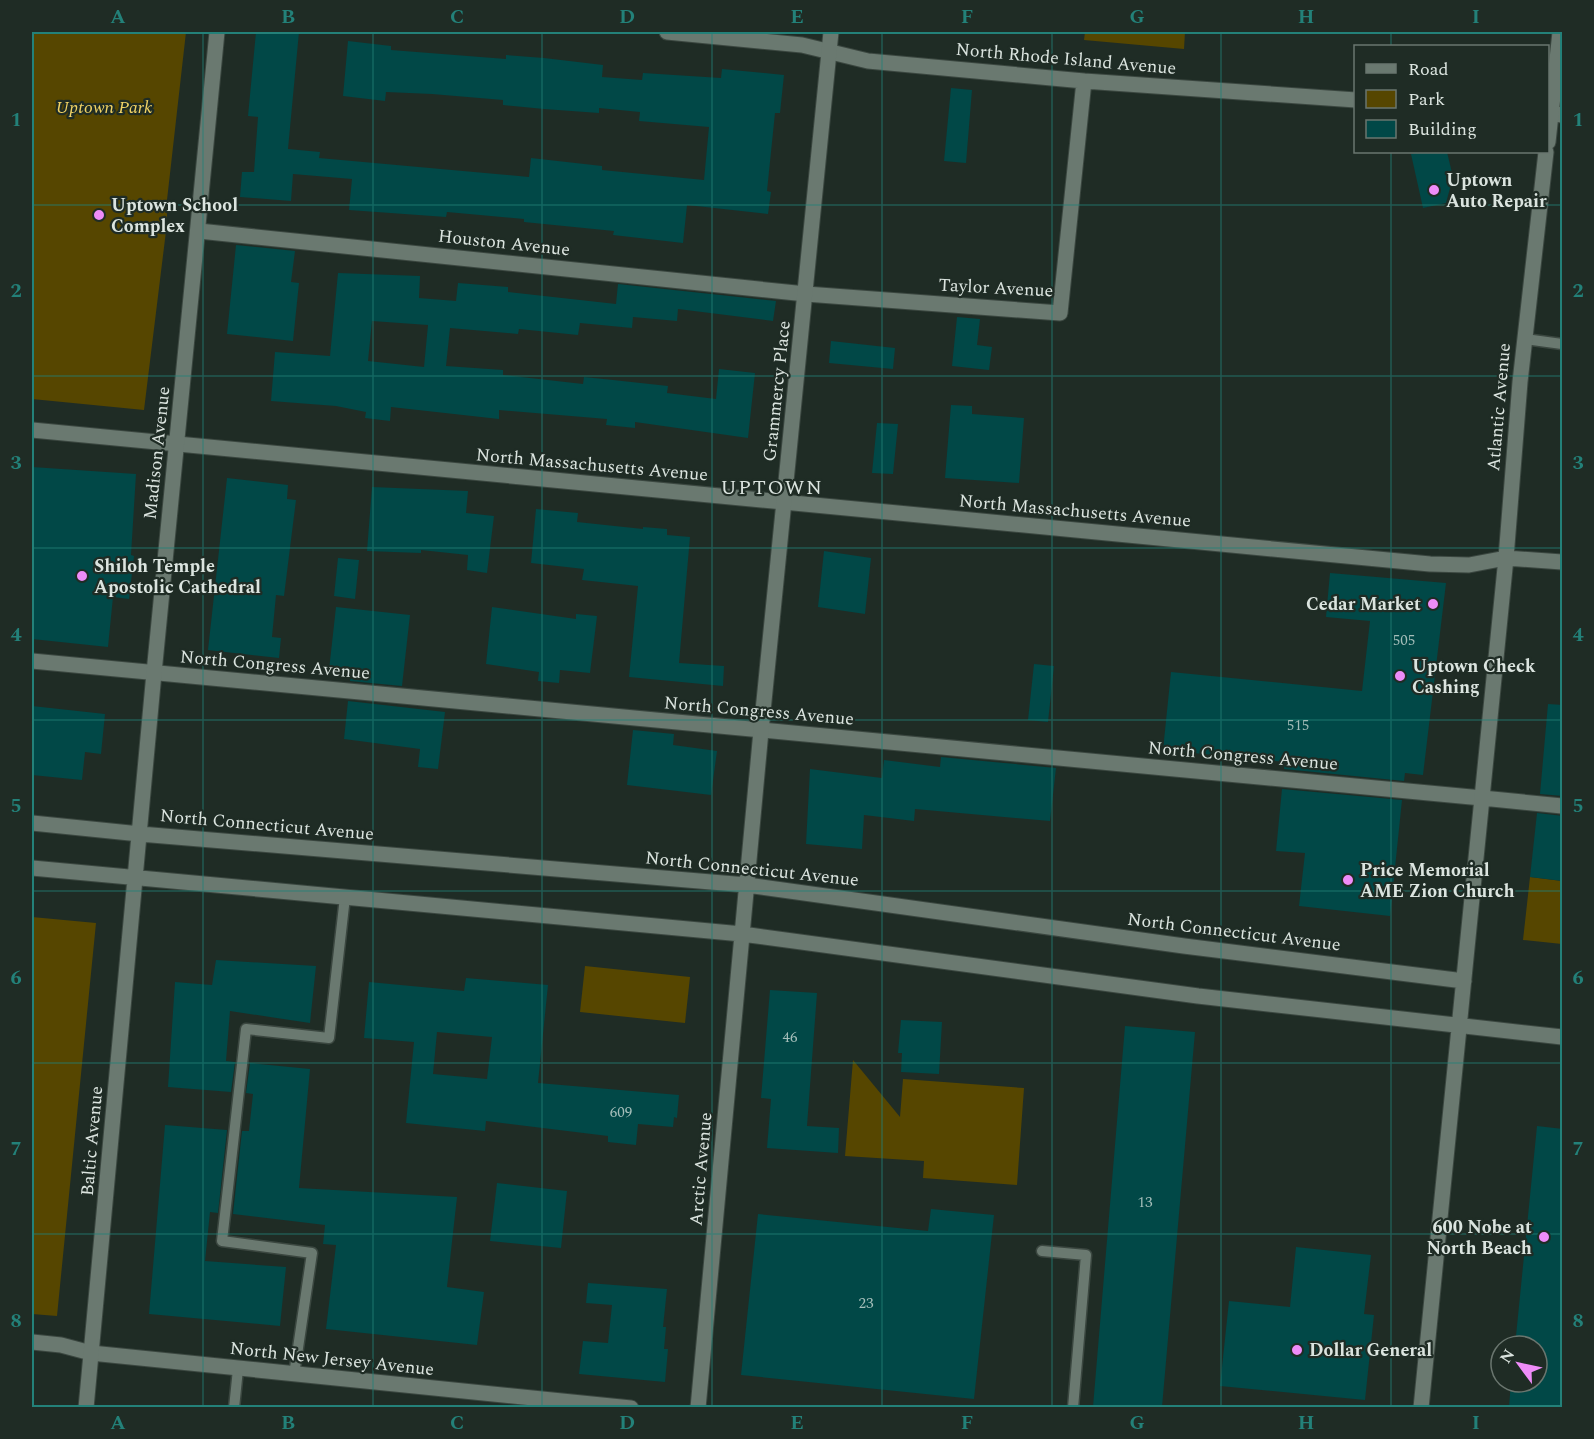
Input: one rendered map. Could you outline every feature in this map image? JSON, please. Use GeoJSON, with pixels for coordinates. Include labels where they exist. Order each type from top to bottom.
{"type":"FeatureCollection","features":[{"type":"Feature","properties":{"kind":"street","name":"Madison Avenue"},"geometry":{"type":"LineString","coordinates":[[136,878],[218,32]]}},
{"type":"Feature","properties":{"kind":"street","name":"North Rhode Island Avenue"},"geometry":{"type":"LineString","coordinates":[[667,32],[802,45],[868,61],[1084,81],[1354,100]]}},
{"type":"Feature","properties":{"kind":"street","name":"Grammercy Place"},"geometry":{"type":"LineString","coordinates":[[742,934],[831,32]]}},
{"type":"Feature","properties":{"kind":"street"},"geometry":{"type":"LineString","coordinates":[[1549,137],[1554,114],[1560,32]]}},
{"type":"Feature","properties":{"kind":"street","name":"Taylor Avenue"},"geometry":{"type":"LineString","coordinates":[[806,294],[1060,313],[1084,81]]}},
{"type":"Feature","properties":{"kind":"street","name":"Atlantic Avenue"},"geometry":{"type":"LineString","coordinates":[[1421,1407],[1506,558],[1525,339],[1546,153]]}},
{"type":"Feature","properties":{"kind":"street","name":"Houston Avenue"},"geometry":{"type":"LineString","coordinates":[[198,231],[806,294]]}},
{"type":"Feature","properties":{"kind":"street","name":"North Massachusetts Avenue"},"geometry":{"type":"LineString","coordinates":[[32,430],[1430,564],[1469,565],[1506,558],[1563,562]]}},
{"type":"Feature","properties":{"kind":"street","name":"North Congress Avenue"},"geometry":{"type":"LineString","coordinates":[[32,661],[1563,806]]}},
{"type":"Feature","properties":{"kind":"street","name":"North Connecticut Avenue"},"geometry":{"type":"LineString","coordinates":[[32,823],[747,885],[1184,946],[1464,981]]}},
{"type":"Feature","properties":{"kind":"street"},"geometry":{"type":"LineString","coordinates":[[32,868],[742,934],[1198,996],[1563,1037]]}},
{"type":"Feature","properties":{"kind":"street","name":"Baltic Avenue"},"geometry":{"type":"LineString","coordinates":[[86,1407],[136,878]]}},
{"type":"Feature","properties":{"kind":"street","name":"Arctic Avenue"},"geometry":{"type":"LineString","coordinates":[[698,1407],[742,934]]}},
{"type":"Feature","properties":{"kind":"street","name":"North New Jersey Avenue"},"geometry":{"type":"LineString","coordinates":[[32,1342],[61,1345],[91,1353],[238,1369],[631,1407]]}},
{"type":"Feature","properties":{"kind":"lane"},"geometry":{"type":"LineString","coordinates":[[1525,339],[1563,344]]}},
{"type":"Feature","properties":{"kind":"lane"},"geometry":{"type":"LineString","coordinates":[[294,1375],[312,1253],[222,1241],[246,1029],[329,1038],[345,897]]}},
{"type":"Feature","properties":{"kind":"lane"},"geometry":{"type":"LineString","coordinates":[[1042,1251],[1086,1255],[1073,1407]]}},
{"type":"Feature","properties":{"kind":"lane"},"geometry":{"type":"LineString","coordinates":[[234,1407],[238,1369]]}},
{"type":"Feature","properties":{"kind":"green space","name":"Uptown Park"},"geometry":{"type":"Polygon","coordinates":[[[32,32],[186,32],[167,200],[167,223],[144,410],[32,399],[32,32]]]}},
{"type":"Feature","properties":{"kind":"green space"},"geometry":{"type":"Polygon","coordinates":[[[1085,32],[1185,32],[1184,49],[1084,40],[1085,32]]]}},
{"type":"Feature","properties":{"kind":"green space"},"geometry":{"type":"Polygon","coordinates":[[[1530,877],[1562,881],[1562,944],[1523,940],[1530,877]]]}},
{"type":"Feature","properties":{"kind":"green space"},"geometry":{"type":"Polygon","coordinates":[[[32,917],[96,923],[57,1316],[32,1314],[32,917]]]}},
{"type":"Feature","properties":{"kind":"green space"},"geometry":{"type":"Polygon","coordinates":[[[585,966],[690,977],[685,1023],[580,1012],[585,966]]]}},
{"type":"Feature","properties":{"kind":"green space"},"geometry":{"type":"Polygon","coordinates":[[[853,1060],[900,1117],[903,1079],[1024,1088],[1017,1185],[923,1178],[924,1161],[845,1156],[853,1060]]]}},
{"type":"Feature","properties":{"kind":"building"},"geometry":{"type":"Polygon","coordinates":[[[256,32],[299,32],[288,149],[320,152],[319,158],[529,177],[531,158],[602,166],[602,170],[704,180],[709,127],[639,121],[640,112],[599,108],[599,113],[544,109],[503,105],[503,100],[432,94],[386,92],[385,101],[343,96],[348,41],[391,46],[391,50],[506,59],[506,55],[603,65],[602,77],[642,80],[643,73],[721,78],[722,69],[784,75],[780,113],[775,113],[767,191],[771,192],[768,214],[687,205],[683,243],[613,235],[614,231],[524,222],[524,219],[447,212],[446,217],[349,210],[352,179],[293,174],[291,201],[240,197],[242,172],[254,172],[258,117],[248,116],[256,32]]]}},
{"type":"Feature","properties":{"kind":"building"},"geometry":{"type":"Polygon","coordinates":[[[951,88],[972,90],[966,163],[944,161],[951,88]]]}},
{"type":"Feature","properties":{"kind":"building","name":"Uptown Auto Repair"},"geometry":{"type":"Polygon","coordinates":[[[1447,153],[1453,177],[1446,203],[1423,208],[1411,154],[1447,153]]]}},
{"type":"Feature","properties":{"kind":"building"},"geometry":{"type":"Polygon","coordinates":[[[236,245],[295,251],[291,282],[299,283],[293,341],[227,334],[236,245]]]}},
{"type":"Feature","properties":{"kind":"building"},"geometry":{"type":"Polygon","coordinates":[[[338,273],[420,276],[419,298],[456,301],[458,283],[508,287],[508,292],[616,304],[618,284],[776,301],[773,321],[678,309],[677,321],[633,317],[632,328],[580,323],[578,335],[519,329],[518,334],[450,328],[446,366],[503,370],[503,375],[583,384],[584,377],[668,386],[667,393],[716,399],[719,369],[755,373],[748,438],[635,422],[635,428],[606,425],[607,419],[499,410],[499,419],[391,407],[390,421],[365,418],[366,412],[336,406],[271,401],[275,352],[330,356],[338,273]],[[372,321],[368,361],[424,367],[428,325],[372,321]]]}},
{"type":"Feature","properties":{"kind":"building"},"geometry":{"type":"Polygon","coordinates":[[[957,317],[980,319],[977,345],[992,347],[989,370],[952,366],[957,317]]]}},
{"type":"Feature","properties":{"kind":"building"},"geometry":{"type":"Polygon","coordinates":[[[831,341],[895,348],[893,369],[829,363],[831,341]]]}},
{"type":"Feature","properties":{"kind":"building"},"geometry":{"type":"Polygon","coordinates":[[[951,405],[972,406],[972,414],[1024,418],[1019,483],[945,478],[951,405]]]}},
{"type":"Feature","properties":{"kind":"building"},"geometry":{"type":"Polygon","coordinates":[[[877,423],[898,424],[893,474],[872,473],[877,423]]]}},
{"type":"Feature","properties":{"kind":"building"},"geometry":{"type":"Polygon","coordinates":[[[32,467],[136,474],[131,555],[134,556],[129,599],[113,597],[108,647],[32,639],[32,467]]]}},
{"type":"Feature","properties":{"kind":"building"},"geometry":{"type":"Polygon","coordinates":[[[227,478],[288,485],[287,499],[296,500],[284,596],[276,595],[272,637],[281,638],[279,658],[208,650],[227,478]]]}},
{"type":"Feature","properties":{"kind":"building"},"geometry":{"type":"Polygon","coordinates":[[[372,487],[468,491],[466,513],[494,516],[487,573],[467,570],[468,555],[421,550],[421,553],[367,551],[372,487]]]}},
{"type":"Feature","properties":{"kind":"building"},"geometry":{"type":"Polygon","coordinates":[[[536,509],[578,513],[577,522],[643,529],[643,527],[667,529],[667,535],[690,537],[679,663],[724,666],[723,686],[629,677],[638,586],[582,580],[584,569],[531,563],[536,509]]]}},
{"type":"Feature","properties":{"kind":"building"},"geometry":{"type":"Polygon","coordinates":[[[824,551],[871,558],[865,614],[818,607],[824,551]]]}},
{"type":"Feature","properties":{"kind":"building"},"geometry":{"type":"Polygon","coordinates":[[[338,558],[359,560],[355,599],[334,596],[338,558]]]}},
{"type":"Feature","properties":{"kind":"building"},"geometry":{"type":"Polygon","coordinates":[[[1330,573],[1446,583],[1423,775],[1405,773],[1404,781],[1284,769],[1285,762],[1163,750],[1171,672],[1362,691],[1370,621],[1326,617],[1330,573]]]}},
{"type":"Feature","properties":{"kind":"building"},"geometry":{"type":"Polygon","coordinates":[[[336,607],[410,615],[402,686],[350,681],[351,673],[329,670],[336,607]]]}},
{"type":"Feature","properties":{"kind":"building"},"geometry":{"type":"Polygon","coordinates":[[[492,607],[576,619],[576,614],[597,616],[590,673],[560,670],[559,683],[538,681],[539,672],[486,664],[492,607]]]}},
{"type":"Feature","properties":{"kind":"building"},"geometry":{"type":"Polygon","coordinates":[[[1034,664],[1054,666],[1048,722],[1028,720],[1034,664]]]}},
{"type":"Feature","properties":{"kind":"building"},"geometry":{"type":"Polygon","coordinates":[[[348,701],[445,712],[438,769],[418,767],[420,749],[344,739],[348,701]]]}},
{"type":"Feature","properties":{"kind":"building"},"geometry":{"type":"Polygon","coordinates":[[[1548,704],[1563,705],[1563,796],[1540,794],[1548,704]]]}},
{"type":"Feature","properties":{"kind":"building"},"geometry":{"type":"Polygon","coordinates":[[[32,706],[105,714],[101,754],[85,752],[82,780],[32,775],[32,706]]]}},
{"type":"Feature","properties":{"kind":"building"},"geometry":{"type":"Polygon","coordinates":[[[633,730],[674,734],[673,745],[717,751],[711,795],[627,785],[633,730]]]}},
{"type":"Feature","properties":{"kind":"building"},"geometry":{"type":"Polygon","coordinates":[[[941,757],[1056,768],[1050,821],[915,809],[914,821],[864,815],[862,849],[806,844],[810,769],[882,778],[884,760],[940,767],[941,757]]]}},
{"type":"Feature","properties":{"kind":"building","name":"Price Memorial AME Zion Church"},"geometry":{"type":"Polygon","coordinates":[[[1282,789],[1402,800],[1390,916],[1299,906],[1305,853],[1276,851],[1282,789]]]}},
{"type":"Feature","properties":{"kind":"building"},"geometry":{"type":"Polygon","coordinates":[[[1537,813],[1563,816],[1563,881],[1530,877],[1537,813]]]}},
{"type":"Feature","properties":{"kind":"building"},"geometry":{"type":"Polygon","coordinates":[[[216,960],[316,966],[310,1023],[230,1011],[226,1061],[235,1062],[231,1092],[168,1087],[175,982],[212,985],[216,960]]]}},
{"type":"Feature","properties":{"kind":"building"},"geometry":{"type":"Polygon","coordinates":[[[466,978],[548,985],[538,1083],[679,1095],[677,1118],[674,1117],[673,1127],[638,1124],[636,1145],[608,1142],[608,1136],[486,1121],[485,1131],[406,1123],[414,1042],[364,1038],[369,982],[464,991],[466,978]],[[437,1032],[433,1074],[487,1079],[492,1037],[437,1032]]]}},
{"type":"Feature","properties":{"kind":"building"},"geometry":{"type":"Polygon","coordinates":[[[770,990],[817,993],[807,1126],[839,1128],[838,1153],[767,1148],[771,1099],[761,1098],[770,990]]]}},
{"type":"Feature","properties":{"kind":"building"},"geometry":{"type":"Polygon","coordinates":[[[901,1020],[942,1022],[939,1074],[901,1072],[902,1053],[898,1053],[901,1020]]]}},
{"type":"Feature","properties":{"kind":"building"},"geometry":{"type":"Polygon","coordinates":[[[1125,1026],[1195,1032],[1162,1407],[1093,1407],[1125,1026]]]}},
{"type":"Feature","properties":{"kind":"building"},"geometry":{"type":"Polygon","coordinates":[[[250,1063],[310,1069],[299,1188],[457,1197],[447,1287],[484,1292],[477,1345],[326,1329],[336,1245],[323,1244],[325,1225],[233,1214],[242,1131],[249,1131],[253,1094],[246,1093],[250,1063]]]}},
{"type":"Feature","properties":{"kind":"building"},"geometry":{"type":"Polygon","coordinates":[[[165,1125],[227,1130],[218,1213],[210,1212],[205,1261],[286,1267],[280,1326],[149,1314],[165,1125]]]}},
{"type":"Feature","properties":{"kind":"building","name":"600 Nobe at North Beach"},"geometry":{"type":"Polygon","coordinates":[[[1537,1126],[1563,1129],[1563,1407],[1509,1407],[1510,1394],[1549,1394],[1549,1334],[1516,1334],[1537,1126]]]}},
{"type":"Feature","properties":{"kind":"building"},"geometry":{"type":"Polygon","coordinates":[[[497,1183],[567,1191],[561,1248],[490,1241],[497,1183]]]}},
{"type":"Feature","properties":{"kind":"building"},"geometry":{"type":"Polygon","coordinates":[[[931,1209],[994,1215],[974,1399],[741,1375],[758,1214],[928,1231],[931,1209]]]}},
{"type":"Feature","properties":{"kind":"building","name":"Dollar General"},"geometry":{"type":"Polygon","coordinates":[[[1296,1247],[1371,1255],[1364,1314],[1374,1315],[1365,1400],[1220,1386],[1229,1301],[1290,1307],[1296,1247]]]}},
{"type":"Feature","properties":{"kind":"building"},"geometry":{"type":"Polygon","coordinates":[[[588,1283],[667,1289],[663,1327],[666,1327],[664,1349],[668,1349],[665,1382],[579,1374],[583,1341],[608,1343],[612,1305],[586,1303],[588,1283]]]}},
{"type":"Feature","properties":{"kind":"place","name":"Uptown Auto Repair"},"geometry":{"type":"Point","coordinates":[1434,190]}},
{"type":"Feature","properties":{"kind":"place","name":"Uptown School Complex"},"geometry":{"type":"Point","coordinates":[99,215]}},
{"type":"Feature","properties":{"kind":"place","name":"Shiloh Temple Apostolic Cathedral"},"geometry":{"type":"Point","coordinates":[82,576]}},
{"type":"Feature","properties":{"kind":"place","name":"Cedar Market"},"geometry":{"type":"Point","coordinates":[1433,604]}},
{"type":"Feature","properties":{"kind":"place","name":"Uptown Check Cashing"},"geometry":{"type":"Point","coordinates":[1400,676]}},
{"type":"Feature","properties":{"kind":"place","name":"Price Memorial AME Zion Church"},"geometry":{"type":"Point","coordinates":[1348,880]}},
{"type":"Feature","properties":{"kind":"place","name":"600 Nobe at North Beach"},"geometry":{"type":"Point","coordinates":[1544,1237]}},
{"type":"Feature","properties":{"kind":"place","name":"Dollar General"},"geometry":{"type":"Point","coordinates":[1297,1350]}},
{"type":"Feature","properties":{"kind":"district","name":"UPTOWN"},"geometry":{"type":"Point","coordinates":[772,488]}}]}
